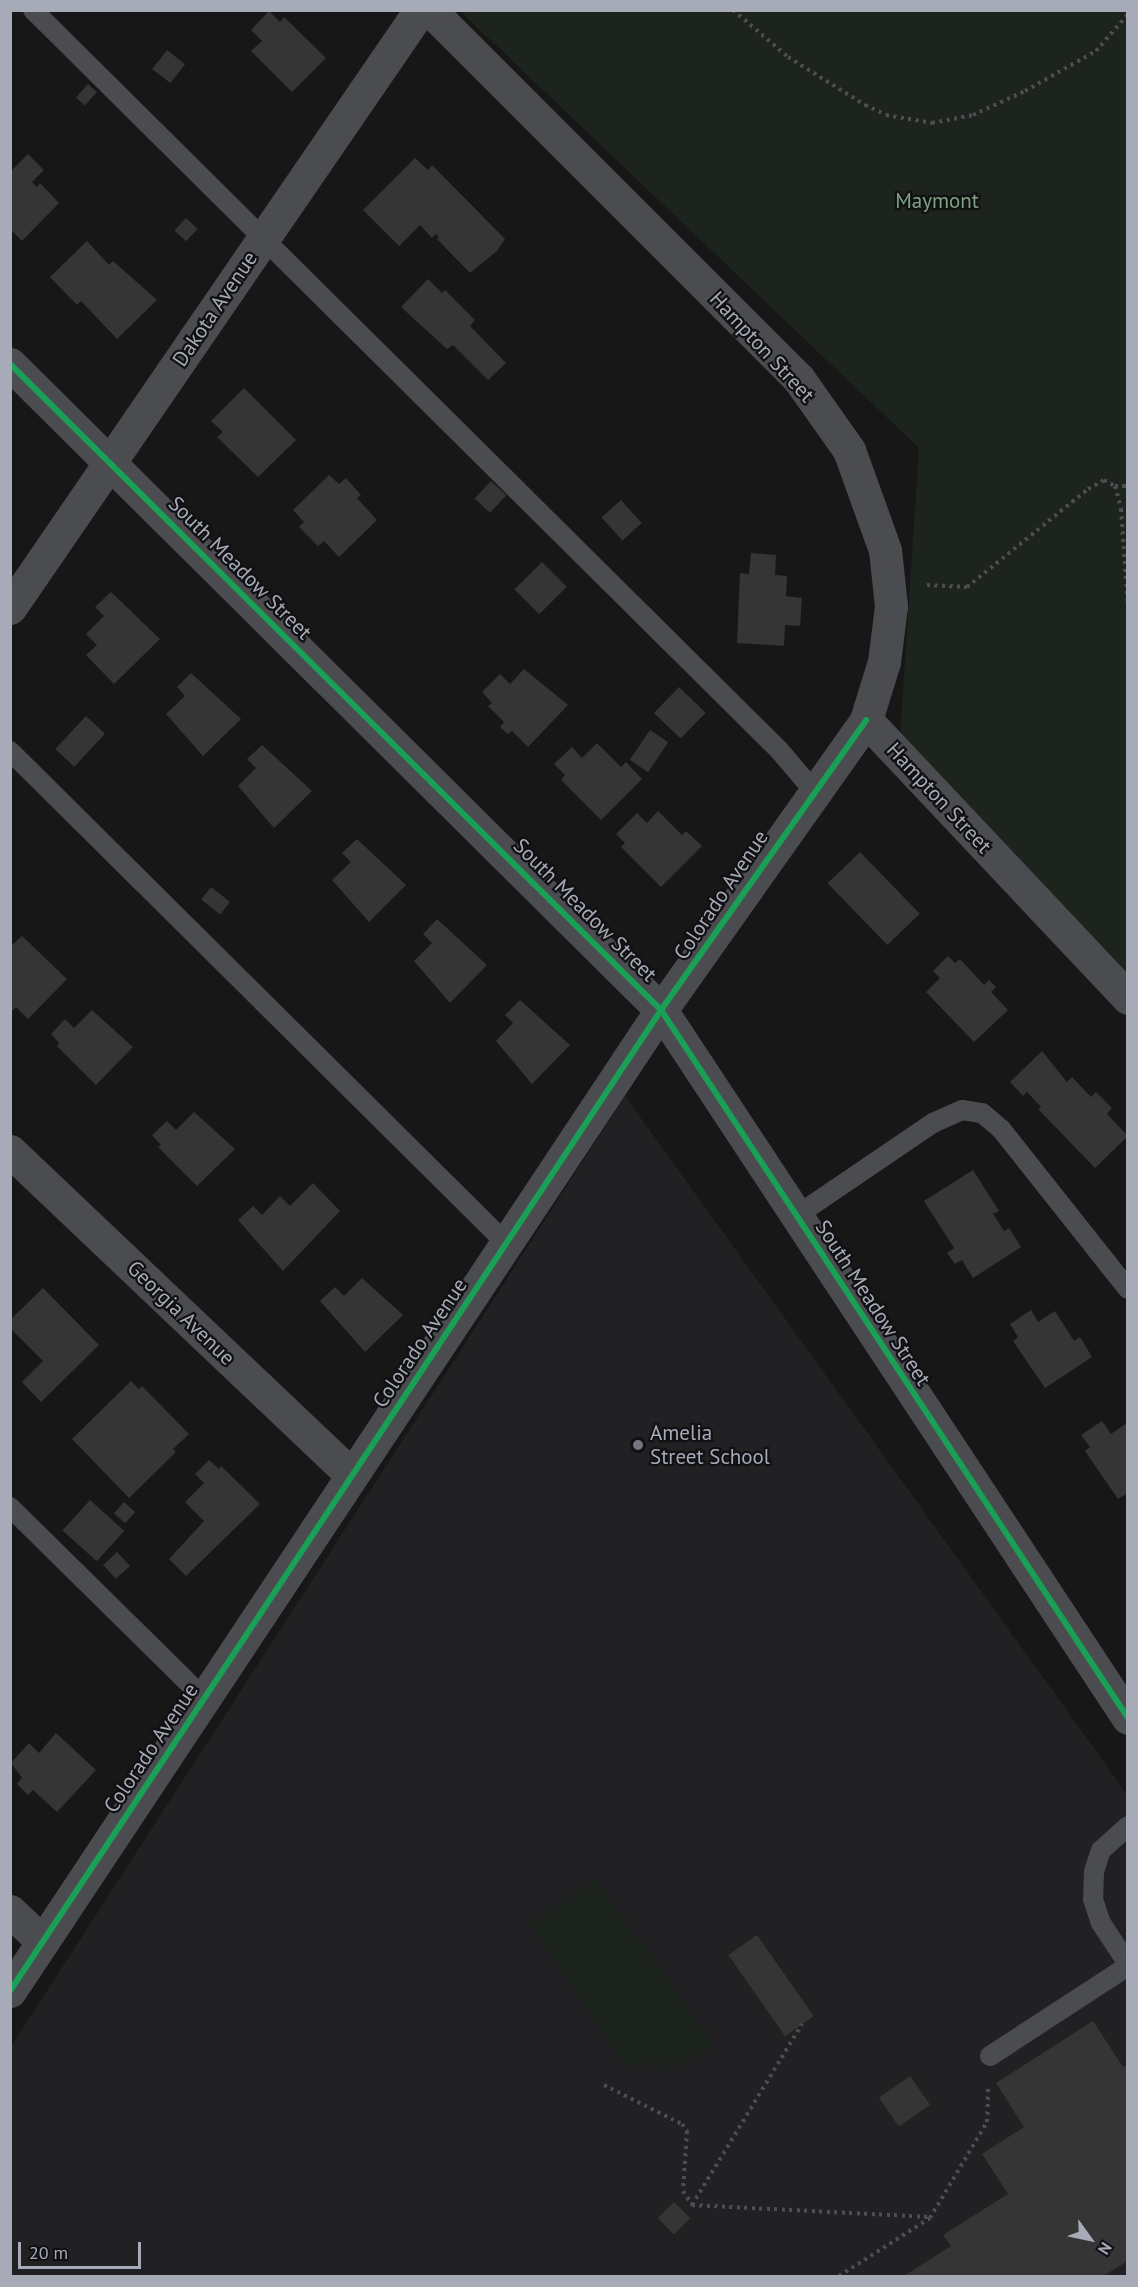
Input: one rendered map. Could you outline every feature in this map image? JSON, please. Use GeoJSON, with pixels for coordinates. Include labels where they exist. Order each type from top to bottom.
{"type":"FeatureCollection","features":[{"type":"Feature","properties":{"kind":"street","name":"Dakota Avenue"},"geometry":{"type":"LineString","coordinates":[[10,608],[420,10]]}},
{"type":"Feature","properties":{"kind":"street","name":"Hampton Street"},"geometry":{"type":"LineString","coordinates":[[430,10],[799,379],[849,450],[874,511],[890,587],[884,663],[866,720],[1128,998]]}},
{"type":"Feature","properties":{"kind":"street","name":"South Meadow Street"},"geometry":{"type":"LineString","coordinates":[[10,364],[661,1010],[1128,1718]]}},
{"type":"Feature","properties":{"kind":"street","name":"Colorado Avenue"},"geometry":{"type":"LineString","coordinates":[[10,1991],[661,1010],[813,790],[866,720]]}},
{"type":"Feature","properties":{"kind":"street","name":"Georgia Avenue"},"geometry":{"type":"LineString","coordinates":[[10,1151],[351,1475]]}},
{"type":"Feature","properties":{"kind":"street"},"geometry":{"type":"LineString","coordinates":[[10,1911],[43,1942]]}},
{"type":"Feature","properties":{"kind":"lane"},"geometry":{"type":"LineString","coordinates":[[33,10],[762,733],[813,790]]}},
{"type":"Feature","properties":{"kind":"lane"},"geometry":{"type":"LineString","coordinates":[[10,752],[506,1244]]}},
{"type":"Feature","properties":{"kind":"lane"},"geometry":{"type":"LineString","coordinates":[[796,1216],[933,1123],[962,1110],[982,1113],[1001,1129],[1128,1289]]}},
{"type":"Feature","properties":{"kind":"lane"},"geometry":{"type":"LineString","coordinates":[[10,1507],[204,1698]]}},
{"type":"Feature","properties":{"kind":"lane"},"geometry":{"type":"LineString","coordinates":[[990,2056],[1128,1965],[1101,1923],[1093,1899],[1094,1872],[1101,1850],[1128,1826]]}},
{"type":"Feature","properties":{"kind":"path"},"geometry":{"type":"LineString","coordinates":[[733,10],[788,57],[865,105],[886,115],[932,123],[974,115],[1025,91],[1096,51],[1128,14]]}},
{"type":"Feature","properties":{"kind":"path"},"geometry":{"type":"LineString","coordinates":[[922,584],[967,587],[1088,489],[1104,480],[1115,486],[1128,486]]}},
{"type":"Feature","properties":{"kind":"path"},"geometry":{"type":"LineString","coordinates":[[1115,486],[1121,509],[1128,606]]}},
{"type":"Feature","properties":{"kind":"path"},"geometry":{"type":"LineString","coordinates":[[692,2205],[802,2024]]}},
{"type":"Feature","properties":{"kind":"path"},"geometry":{"type":"LineString","coordinates":[[839,2277],[930,2217],[987,2122],[990,2056]]}},
{"type":"Feature","properties":{"kind":"path"},"geometry":{"type":"LineString","coordinates":[[604,2085],[682,2124],[687,2131],[683,2191],[692,2205]]}},
{"type":"Feature","properties":{"kind":"path"},"geometry":{"type":"LineString","coordinates":[[692,2205],[930,2217]]}},
{"type":"Feature","properties":{"kind":"shaded area","name":"Amelia Street School"},"geometry":{"type":"Polygon","coordinates":[[[625,1096],[1127,1794],[1127,2276],[11,2276],[10,2048],[625,1096]]]}},
{"type":"Feature","properties":{"kind":"green space","name":"Maymont"},"geometry":{"type":"Polygon","coordinates":[[[460,11],[1127,11],[1127,993],[899,752],[919,448],[460,11]]]}},
{"type":"Feature","properties":{"kind":"green space"},"geometry":{"type":"Polygon","coordinates":[[[596,1880],[712,2041],[705,2052],[675,2069],[665,2070],[659,2060],[640,2067],[625,2065],[530,1923],[596,1880]]]}},
{"type":"Feature","properties":{"kind":"building"},"geometry":{"type":"Polygon","coordinates":[[[269,11],[280,22],[284,17],[326,58],[292,92],[251,51],[262,41],[251,30],[269,11]]]}},
{"type":"Feature","properties":{"kind":"building"},"geometry":{"type":"Polygon","coordinates":[[[167,50],[185,64],[170,83],[152,69],[167,50]]]}},
{"type":"Feature","properties":{"kind":"building"},"geometry":{"type":"Polygon","coordinates":[[[88,84],[97,92],[85,105],[76,97],[88,84]]]}},
{"type":"Feature","properties":{"kind":"building"},"geometry":{"type":"Polygon","coordinates":[[[28,154],[44,170],[32,182],[37,187],[40,183],[59,203],[22,241],[10,229],[10,172],[28,154]]]}},
{"type":"Feature","properties":{"kind":"building"},"geometry":{"type":"Polygon","coordinates":[[[415,158],[428,170],[432,165],[505,239],[497,251],[470,273],[437,239],[439,237],[436,234],[432,238],[420,225],[399,246],[363,210],[415,158]]]}},
{"type":"Feature","properties":{"kind":"building"},"geometry":{"type":"Polygon","coordinates":[[[186,218],[198,229],[186,241],[174,230],[186,218]]]}},
{"type":"Feature","properties":{"kind":"building"},"geometry":{"type":"Polygon","coordinates":[[[87,241],[109,265],[113,261],[157,300],[117,339],[81,301],[77,305],[50,277],[87,241]]]}},
{"type":"Feature","properties":{"kind":"building"},"geometry":{"type":"Polygon","coordinates":[[[428,279],[442,293],[445,290],[475,320],[470,326],[506,363],[488,380],[453,345],[447,349],[401,307],[428,279]]]}},
{"type":"Feature","properties":{"kind":"building"},"geometry":{"type":"Polygon","coordinates":[[[244,388],[296,440],[258,477],[217,437],[223,432],[211,421],[244,388]]]}},
{"type":"Feature","properties":{"kind":"building"},"geometry":{"type":"Polygon","coordinates":[[[329,475],[339,484],[346,478],[361,495],[357,498],[377,520],[339,557],[324,541],[318,546],[299,527],[304,522],[293,510],[329,475]]]}},
{"type":"Feature","properties":{"kind":"building"},"geometry":{"type":"Polygon","coordinates":[[[491,481],[506,495],[490,513],[475,499],[491,481]]]}},
{"type":"Feature","properties":{"kind":"building"},"geometry":{"type":"Polygon","coordinates":[[[621,500],[642,523],[622,540],[602,517],[621,500]]]}},
{"type":"Feature","properties":{"kind":"building"},"geometry":{"type":"Polygon","coordinates":[[[751,553],[776,555],[775,575],[787,576],[786,596],[802,598],[800,626],[785,625],[784,646],[737,643],[740,573],[749,574],[751,553]]]}},
{"type":"Feature","properties":{"kind":"building"},"geometry":{"type":"Polygon","coordinates":[[[542,562],[567,587],[539,614],[514,590],[542,562]]]}},
{"type":"Feature","properties":{"kind":"building"},"geometry":{"type":"Polygon","coordinates":[[[111,592],[160,639],[114,684],[86,655],[97,645],[86,634],[104,616],[95,607],[111,592]]]}},
{"type":"Feature","properties":{"kind":"building"},"geometry":{"type":"Polygon","coordinates":[[[524,669],[568,705],[528,747],[512,731],[508,734],[500,727],[504,722],[488,706],[492,703],[482,692],[500,674],[510,684],[524,669]]]}},
{"type":"Feature","properties":{"kind":"building"},"geometry":{"type":"Polygon","coordinates":[[[191,673],[241,719],[203,756],[166,714],[185,696],[177,687],[191,673]]]}},
{"type":"Feature","properties":{"kind":"building"},"geometry":{"type":"Polygon","coordinates":[[[679,687],[706,713],[681,739],[654,713],[679,687]]]}},
{"type":"Feature","properties":{"kind":"building"},"geometry":{"type":"Polygon","coordinates":[[[86,716],[105,734],[74,767],[55,749],[86,716]]]}},
{"type":"Feature","properties":{"kind":"building"},"geometry":{"type":"Polygon","coordinates":[[[650,730],[668,742],[648,772],[630,760],[650,730]]]}},
{"type":"Feature","properties":{"kind":"building"},"geometry":{"type":"Polygon","coordinates":[[[597,743],[621,767],[626,762],[642,779],[601,820],[561,780],[565,775],[554,764],[572,747],[582,758],[597,743]]]}},
{"type":"Feature","properties":{"kind":"building"},"geometry":{"type":"Polygon","coordinates":[[[262,745],[312,791],[274,828],[238,786],[256,768],[247,759],[262,745]]]}},
{"type":"Feature","properties":{"kind":"building"},"geometry":{"type":"Polygon","coordinates":[[[658,811],[682,835],[686,831],[702,846],[661,887],[621,847],[625,843],[616,834],[637,813],[647,823],[658,811]]]}},
{"type":"Feature","properties":{"kind":"building"},"geometry":{"type":"Polygon","coordinates":[[[357,839],[406,885],[369,922],[332,880],[351,862],[342,853],[357,839]]]}},
{"type":"Feature","properties":{"kind":"building"},"geometry":{"type":"Polygon","coordinates":[[[860,852],[920,914],[887,945],[828,883],[860,852]]]}},
{"type":"Feature","properties":{"kind":"building"},"geometry":{"type":"Polygon","coordinates":[[[211,887],[230,902],[220,914],[201,900],[211,887]]]}},
{"type":"Feature","properties":{"kind":"building"},"geometry":{"type":"Polygon","coordinates":[[[437,919],[487,965],[450,1003],[414,961],[432,943],[423,934],[437,919]]]}},
{"type":"Feature","properties":{"kind":"building"},"geometry":{"type":"Polygon","coordinates":[[[22,936],[67,979],[28,1019],[16,1007],[10,1013],[10,947],[22,936]]]}},
{"type":"Feature","properties":{"kind":"building"},"geometry":{"type":"Polygon","coordinates":[[[948,956],[955,963],[960,959],[984,985],[989,980],[996,987],[991,992],[1008,1010],[974,1042],[926,992],[940,978],[933,971],[948,956]]]}},
{"type":"Feature","properties":{"kind":"building"},"geometry":{"type":"Polygon","coordinates":[[[520,1000],[570,1045],[532,1084],[496,1041],[513,1023],[505,1015],[520,1000]]]}},
{"type":"Feature","properties":{"kind":"building"},"geometry":{"type":"Polygon","coordinates":[[[92,1010],[133,1047],[96,1085],[57,1046],[59,1043],[51,1034],[65,1019],[74,1028],[92,1010]]]}},
{"type":"Feature","properties":{"kind":"building"},"geometry":{"type":"Polygon","coordinates":[[[1042,1051],[1067,1082],[1072,1077],[1091,1097],[1096,1092],[1112,1108],[1107,1114],[1128,1136],[1095,1168],[1038,1109],[1041,1107],[1027,1092],[1023,1096],[1010,1082],[1042,1051]]]}},
{"type":"Feature","properties":{"kind":"building"},"geometry":{"type":"Polygon","coordinates":[[[194,1112],[235,1149],[197,1186],[158,1147],[161,1145],[152,1135],[167,1121],[176,1130],[194,1112]]]}},
{"type":"Feature","properties":{"kind":"building"},"geometry":{"type":"Polygon","coordinates":[[[973,1170],[999,1211],[993,1214],[1004,1231],[1009,1228],[1021,1247],[973,1278],[962,1260],[955,1264],[947,1253],[954,1248],[924,1201],[973,1170]]]}},
{"type":"Feature","properties":{"kind":"building"},"geometry":{"type":"Polygon","coordinates":[[[313,1183],[340,1211],[283,1271],[238,1220],[253,1206],[262,1215],[280,1196],[290,1206],[313,1183]]]}},
{"type":"Feature","properties":{"kind":"building"},"geometry":{"type":"Polygon","coordinates":[[[362,1278],[403,1315],[365,1352],[320,1301],[335,1287],[344,1296],[362,1278]]]}},
{"type":"Feature","properties":{"kind":"building"},"geometry":{"type":"Polygon","coordinates":[[[43,1288],[99,1345],[41,1402],[22,1382],[43,1361],[10,1328],[10,1320],[43,1288]]]}},
{"type":"Feature","properties":{"kind":"building"},"geometry":{"type":"Polygon","coordinates":[[[1031,1310],[1038,1322],[1055,1311],[1074,1341],[1080,1337],[1092,1357],[1045,1388],[1013,1341],[1018,1337],[1010,1324],[1031,1310]]]}},
{"type":"Feature","properties":{"kind":"building"},"geometry":{"type":"Polygon","coordinates":[[[131,1381],[139,1389],[142,1386],[189,1434],[173,1449],[176,1452],[129,1498],[72,1439],[131,1381]]]}},
{"type":"Feature","properties":{"kind":"building"},"geometry":{"type":"Polygon","coordinates":[[[1102,1421],[1111,1434],[1128,1422],[1128,1493],[1118,1499],[1085,1451],[1090,1447],[1081,1435],[1102,1421]]]}},
{"type":"Feature","properties":{"kind":"building"},"geometry":{"type":"Polygon","coordinates":[[[209,1460],[219,1469],[221,1466],[260,1504],[186,1576],[169,1559],[204,1521],[185,1502],[204,1483],[195,1474],[209,1460]]]}},
{"type":"Feature","properties":{"kind":"building"},"geometry":{"type":"Polygon","coordinates":[[[90,1500],[124,1531],[97,1561],[63,1530],[90,1500]]]}},
{"type":"Feature","properties":{"kind":"building"},"geometry":{"type":"Polygon","coordinates":[[[124,1502],[135,1512],[125,1523],[114,1513],[124,1502]]]}},
{"type":"Feature","properties":{"kind":"building"},"geometry":{"type":"Polygon","coordinates":[[[117,1552],[130,1566],[116,1579],[103,1565],[117,1552]]]}},
{"type":"Feature","properties":{"kind":"building"},"geometry":{"type":"Polygon","coordinates":[[[56,1733],[96,1770],[57,1812],[33,1790],[28,1795],[17,1784],[22,1778],[11,1763],[29,1743],[39,1753],[56,1733]]]}},
{"type":"Feature","properties":{"kind":"building"},"geometry":{"type":"Polygon","coordinates":[[[757,1935],[814,2016],[785,2036],[728,1955],[757,1935]]]}},
{"type":"Feature","properties":{"kind":"building"},"geometry":{"type":"Polygon","coordinates":[[[1093,2021],[1123,2067],[1128,2064],[1128,2261],[1103,2276],[904,2276],[951,2246],[943,2235],[1008,2194],[982,2154],[1024,2127],[996,2083],[1093,2021]]]}},
{"type":"Feature","properties":{"kind":"building"},"geometry":{"type":"Polygon","coordinates":[[[910,2076],[930,2105],[899,2126],[879,2098],[910,2076]]]}},
{"type":"Feature","properties":{"kind":"building"},"geometry":{"type":"Polygon","coordinates":[[[674,2202],[690,2218],[674,2235],[658,2218],[674,2202]]]}},
{"type":"Feature","properties":{"kind":"cycle path"},"geometry":{"type":"LineString","coordinates":[[10,364],[661,1010],[1128,1718]]}},
{"type":"Feature","properties":{"kind":"cycle path"},"geometry":{"type":"LineString","coordinates":[[10,1991],[661,1010],[866,720]]}},
{"type":"Feature","properties":{"kind":"place","name":"Amelia Street School"},"geometry":{"type":"Point","coordinates":[638,1445]}}]}
